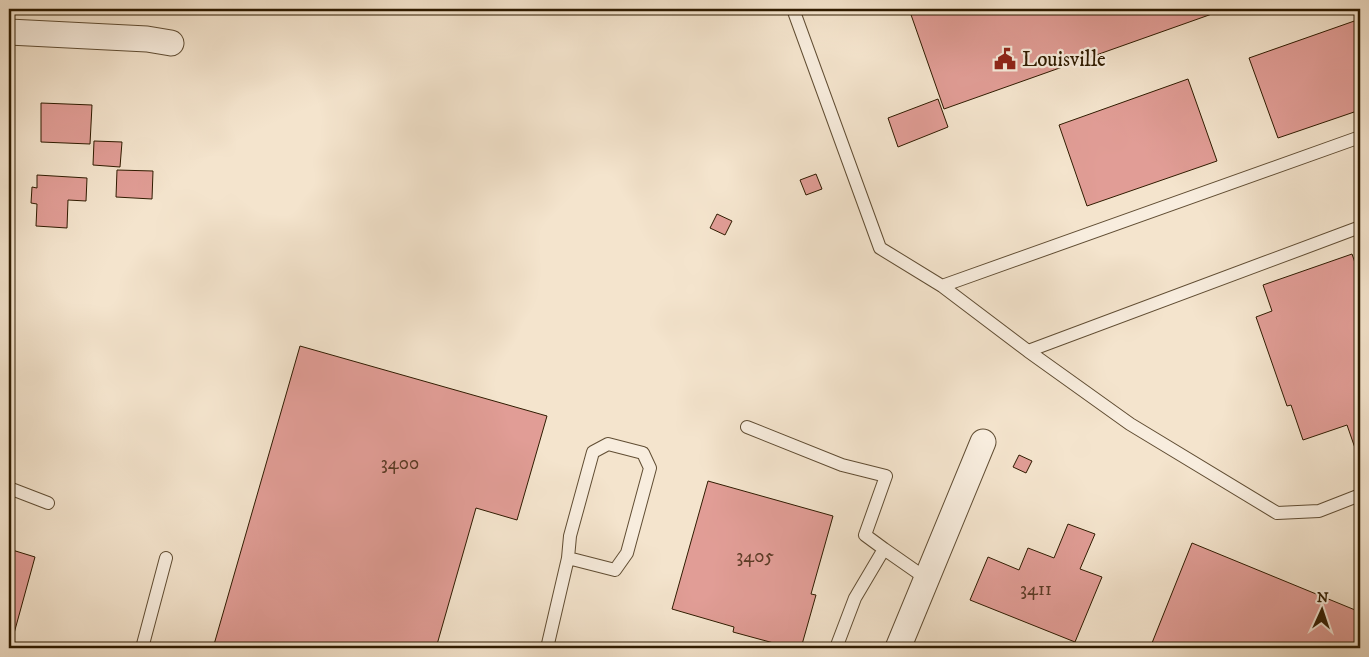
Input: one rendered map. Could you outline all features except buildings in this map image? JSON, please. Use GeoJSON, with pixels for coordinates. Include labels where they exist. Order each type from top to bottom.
{"type":"FeatureCollection","features":[{"type":"Feature","properties":{"kind":"street"},"geometry":{"type":"LineString","coordinates":[[9,32],[147,39],[171,43]]}},
{"type":"Feature","properties":{"kind":"street"},"geometry":{"type":"LineString","coordinates":[[898,648],[983,442]]}},
{"type":"Feature","properties":{"kind":"lane"},"geometry":{"type":"LineString","coordinates":[[793,9],[880,248],[942,286],[1028,351],[1130,424],[1277,513],[1319,511],[1360,495]]}},
{"type":"Feature","properties":{"kind":"lane"},"geometry":{"type":"LineString","coordinates":[[942,286],[1360,137]]}},
{"type":"Feature","properties":{"kind":"lane"},"geometry":{"type":"LineString","coordinates":[[1028,351],[1360,227]]}},
{"type":"Feature","properties":{"kind":"lane"},"geometry":{"type":"LineString","coordinates":[[747,427],[842,465],[886,476],[865,535],[927,579]]}},
{"type":"Feature","properties":{"kind":"lane"},"geometry":{"type":"LineString","coordinates":[[547,648],[568,558],[570,536],[593,452],[608,444],[643,453],[650,468],[627,553],[615,570],[568,558]]}},
{"type":"Feature","properties":{"kind":"lane"},"geometry":{"type":"LineString","coordinates":[[9,488],[48,502]]}},
{"type":"Feature","properties":{"kind":"lane"},"geometry":{"type":"LineString","coordinates":[[836,648],[854,598],[884,549]]}},
{"type":"Feature","properties":{"kind":"lane"},"geometry":{"type":"LineString","coordinates":[[142,648],[166,558]]}},
{"type":"Feature","properties":{"kind":"place","name":"Louisville"},"geometry":{"type":"Point","coordinates":[1005,59]}}]}
